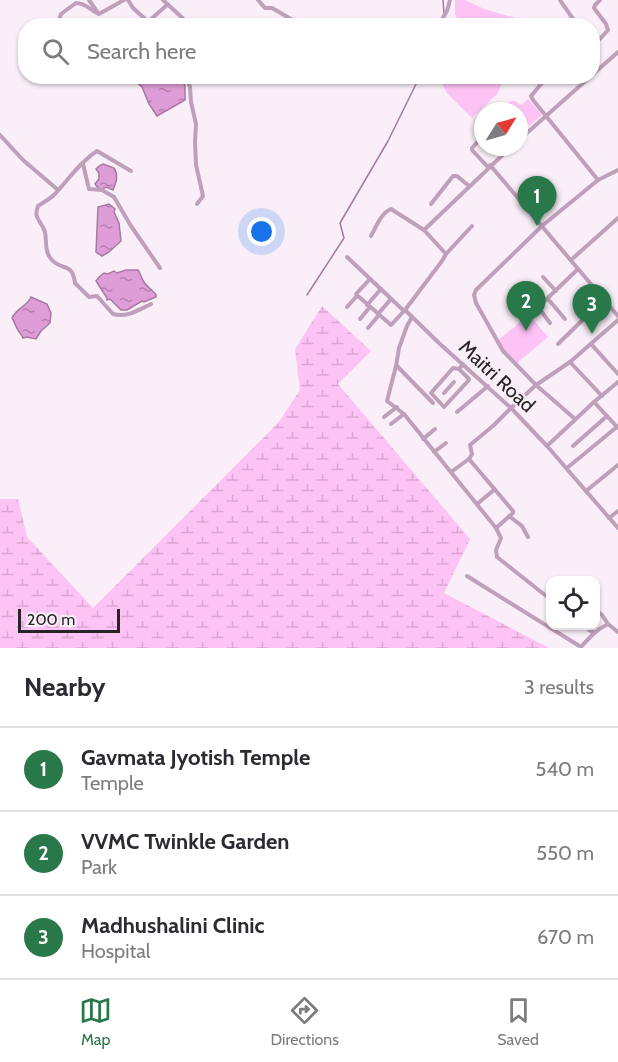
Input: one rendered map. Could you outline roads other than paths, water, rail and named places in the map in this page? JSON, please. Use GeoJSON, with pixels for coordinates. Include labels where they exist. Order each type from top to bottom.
{"type":"FeatureCollection","features":[{"type":"Feature","properties":{"kind":"street"},"geometry":{"type":"LineString","coordinates":[[60,18],[65,10],[76,3],[86,1],[98,14],[126,0],[145,18]]}},
{"type":"Feature","properties":{"kind":"street"},"geometry":{"type":"LineString","coordinates":[[163,0],[182,18]]}},
{"type":"Feature","properties":{"kind":"street"},"geometry":{"type":"LineString","coordinates":[[258,0],[265,8],[272,8],[289,18]]}},
{"type":"Feature","properties":{"kind":"street"},"geometry":{"type":"LineString","coordinates":[[443,18],[450,0]]}},
{"type":"Feature","properties":{"kind":"street"},"geometry":{"type":"LineString","coordinates":[[560,0],[572,18]]}},
{"type":"Feature","properties":{"kind":"street"},"geometry":{"type":"LineString","coordinates":[[590,0],[608,30],[600,39]]}},
{"type":"Feature","properties":{"kind":"street"},"geometry":{"type":"LineString","coordinates":[[594,6],[600,0]]}},
{"type":"Feature","properties":{"kind":"street"},"geometry":{"type":"LineString","coordinates":[[155,18],[167,5]]}},
{"type":"Feature","properties":{"kind":"street"},"geometry":{"type":"LineString","coordinates":[[600,69],[618,52]]}},
{"type":"Feature","properties":{"kind":"street"},"geometry":{"type":"LineString","coordinates":[[189,84],[196,124],[196,165],[203,196],[197,204]]}},
{"type":"Feature","properties":{"kind":"street"},"geometry":{"type":"LineString","coordinates":[[540,84],[533,91],[531,96],[533,100],[598,180]]}},
{"type":"Feature","properties":{"kind":"street"},"geometry":{"type":"LineString","coordinates":[[528,132],[583,84]]}},
{"type":"Feature","properties":{"kind":"street"},"geometry":{"type":"LineString","coordinates":[[1,137],[23,160],[58,190]]}},
{"type":"Feature","properties":{"kind":"street"},"geometry":{"type":"LineString","coordinates":[[131,171],[97,151],[53,196],[38,206],[36,213],[45,232],[46,251],[50,258],[72,271],[75,283],[89,297],[97,296],[113,314],[124,316],[151,304]]}},
{"type":"Feature","properties":{"kind":"street"},"geometry":{"type":"LineString","coordinates":[[451,472],[469,459],[472,452],[469,446],[536,385],[570,362],[618,318],[542,226],[478,156]]}},
{"type":"Feature","properties":{"kind":"street"},"geometry":{"type":"LineString","coordinates":[[424,230],[501,156]]}},
{"type":"Feature","properties":{"kind":"street"},"geometry":{"type":"LineString","coordinates":[[83,163],[89,189],[102,190],[114,197],[130,226],[160,268]]}},
{"type":"Feature","properties":{"kind":"street"},"geometry":{"type":"LineString","coordinates":[[575,419],[536,385],[503,351],[476,303],[474,295],[476,290],[542,226],[598,180],[618,170]]}},
{"type":"Feature","properties":{"kind":"street"},"geometry":{"type":"LineString","coordinates":[[431,204],[453,176],[457,176],[470,186]]}},
{"type":"Feature","properties":{"kind":"street"},"geometry":{"type":"LineString","coordinates":[[371,236],[384,214],[391,209],[424,230],[446,254]]}},
{"type":"Feature","properties":{"kind":"street"},"geometry":{"type":"LineString","coordinates":[[571,260],[618,218]]}},
{"type":"Feature","properties":{"kind":"street"},"geometry":{"type":"LineString","coordinates":[[357,296],[391,325],[405,311],[446,254],[472,226]]}},
{"type":"Feature","properties":{"kind":"street","name":"Maitri Road"},"geometry":{"type":"LineString","coordinates":[[347,257],[511,408],[567,468],[618,528]]}},
{"type":"Feature","properties":{"kind":"street"},"geometry":{"type":"LineString","coordinates":[[532,314],[578,269]]}},
{"type":"Feature","properties":{"kind":"street"},"geometry":{"type":"LineString","coordinates":[[543,277],[556,291]]}},
{"type":"Feature","properties":{"kind":"street"},"geometry":{"type":"LineString","coordinates":[[347,307],[370,279]]}},
{"type":"Feature","properties":{"kind":"street"},"geometry":{"type":"LineString","coordinates":[[360,320],[381,289]]}},
{"type":"Feature","properties":{"kind":"street"},"geometry":{"type":"LineString","coordinates":[[530,296],[550,323]]}},
{"type":"Feature","properties":{"kind":"street"},"geometry":{"type":"LineString","coordinates":[[368,328],[391,299]]}},
{"type":"Feature","properties":{"kind":"street"},"geometry":{"type":"LineString","coordinates":[[548,299],[565,319]]}},
{"type":"Feature","properties":{"kind":"street"},"geometry":{"type":"LineString","coordinates":[[558,344],[604,300]]}},
{"type":"Feature","properties":{"kind":"street"},"geometry":{"type":"LineString","coordinates":[[412,317],[399,348],[387,401],[404,414],[496,528],[501,538],[496,550],[497,557],[546,596]]}},
{"type":"Feature","properties":{"kind":"street"},"geometry":{"type":"LineString","coordinates":[[591,344],[618,374]]}},
{"type":"Feature","properties":{"kind":"street"},"geometry":{"type":"LineString","coordinates":[[570,362],[602,396]]}},
{"type":"Feature","properties":{"kind":"street"},"geometry":{"type":"LineString","coordinates":[[459,369],[463,364]]}},
{"type":"Feature","properties":{"kind":"street"},"geometry":{"type":"LineString","coordinates":[[396,366],[433,403]]}},
{"type":"Feature","properties":{"kind":"street"},"geometry":{"type":"LineString","coordinates":[[453,368],[459,369],[469,380],[444,407],[431,393],[453,368]]}},
{"type":"Feature","properties":{"kind":"street"},"geometry":{"type":"LineString","coordinates":[[444,393],[454,382]]}},
{"type":"Feature","properties":{"kind":"street"},"geometry":{"type":"LineString","coordinates":[[547,446],[618,382]]}},
{"type":"Feature","properties":{"kind":"street"},"geometry":{"type":"LineString","coordinates":[[457,412],[488,386]]}},
{"type":"Feature","properties":{"kind":"street"},"geometry":{"type":"LineString","coordinates":[[449,387],[457,393]]}},
{"type":"Feature","properties":{"kind":"street"},"geometry":{"type":"LineString","coordinates":[[567,468],[618,427],[594,402]]}},
{"type":"Feature","properties":{"kind":"street"},"geometry":{"type":"LineString","coordinates":[[384,417],[397,407]]}},
{"type":"Feature","properties":{"kind":"street"},"geometry":{"type":"LineString","coordinates":[[391,424],[404,414]]}},
{"type":"Feature","properties":{"kind":"street"},"geometry":{"type":"LineString","coordinates":[[573,446],[607,416]]}},
{"type":"Feature","properties":{"kind":"street"},"geometry":{"type":"LineString","coordinates":[[423,439],[435,429]]}},
{"type":"Feature","properties":{"kind":"street"},"geometry":{"type":"LineString","coordinates":[[434,452],[446,443]]}},
{"type":"Feature","properties":{"kind":"street"},"geometry":{"type":"LineString","coordinates":[[469,459],[513,511],[496,528]]}},
{"type":"Feature","properties":{"kind":"street"},"geometry":{"type":"LineString","coordinates":[[586,491],[618,465]]}},
{"type":"Feature","properties":{"kind":"street"},"geometry":{"type":"LineString","coordinates":[[477,504],[494,490]]}},
{"type":"Feature","properties":{"kind":"street"},"geometry":{"type":"LineString","coordinates":[[609,518],[618,511]]}},
{"type":"Feature","properties":{"kind":"street"},"geometry":{"type":"LineString","coordinates":[[509,516],[522,526],[528,537]]}},
{"type":"Feature","properties":{"kind":"street"},"geometry":{"type":"LineString","coordinates":[[467,576],[581,647],[594,633],[608,624]]}},
{"type":"Feature","properties":{"kind":"street"},"geometry":{"type":"LineString","coordinates":[[600,613],[618,632]]}},
{"type":"Feature","properties":{"kind":"street"},"geometry":{"type":"LineString","coordinates":[[590,630],[594,633]]}},
{"type":"Feature","properties":{"kind":"water"},"geometry":{"type":"Polygon","coordinates":[[[139,84],[184,84],[185,100],[157,116],[139,84]]]}},
{"type":"Feature","properties":{"kind":"water"},"geometry":{"type":"Polygon","coordinates":[[[103,164],[116,171],[113,190],[106,187],[100,190],[95,184],[99,179],[96,169],[103,164]]]}},
{"type":"Feature","properties":{"kind":"water"},"geometry":{"type":"Polygon","coordinates":[[[109,204],[115,209],[121,241],[102,256],[96,252],[98,207],[109,204]]]}},
{"type":"Feature","properties":{"kind":"water"},"geometry":{"type":"Polygon","coordinates":[[[138,270],[156,297],[142,301],[127,310],[121,310],[110,299],[107,300],[96,281],[104,273],[138,270]]]}},
{"type":"Feature","properties":{"kind":"water"},"geometry":{"type":"Polygon","coordinates":[[[31,297],[47,304],[51,313],[50,323],[36,339],[23,338],[12,318],[31,297]]]}},
{"type":"Feature","properties":{"kind":"waterway"},"geometry":{"type":"LineString","coordinates":[[443,0],[444,14]]}},
{"type":"Feature","properties":{"kind":"waterway"},"geometry":{"type":"LineString","coordinates":[[307,295],[344,238],[340,223],[388,141],[416,84]]}},
{"type":"Feature","properties":{"kind":"place","name":"Gavmata Jyotish Temple"},"geometry":{"type":"Point","coordinates":[537,226]}},
{"type":"Feature","properties":{"kind":"place","name":"VVMC Twinkle Garden"},"geometry":{"type":"Point","coordinates":[526,331]}},
{"type":"Feature","properties":{"kind":"place","name":"Madhushalini Clinic"},"geometry":{"type":"Point","coordinates":[592,334]}}]}
